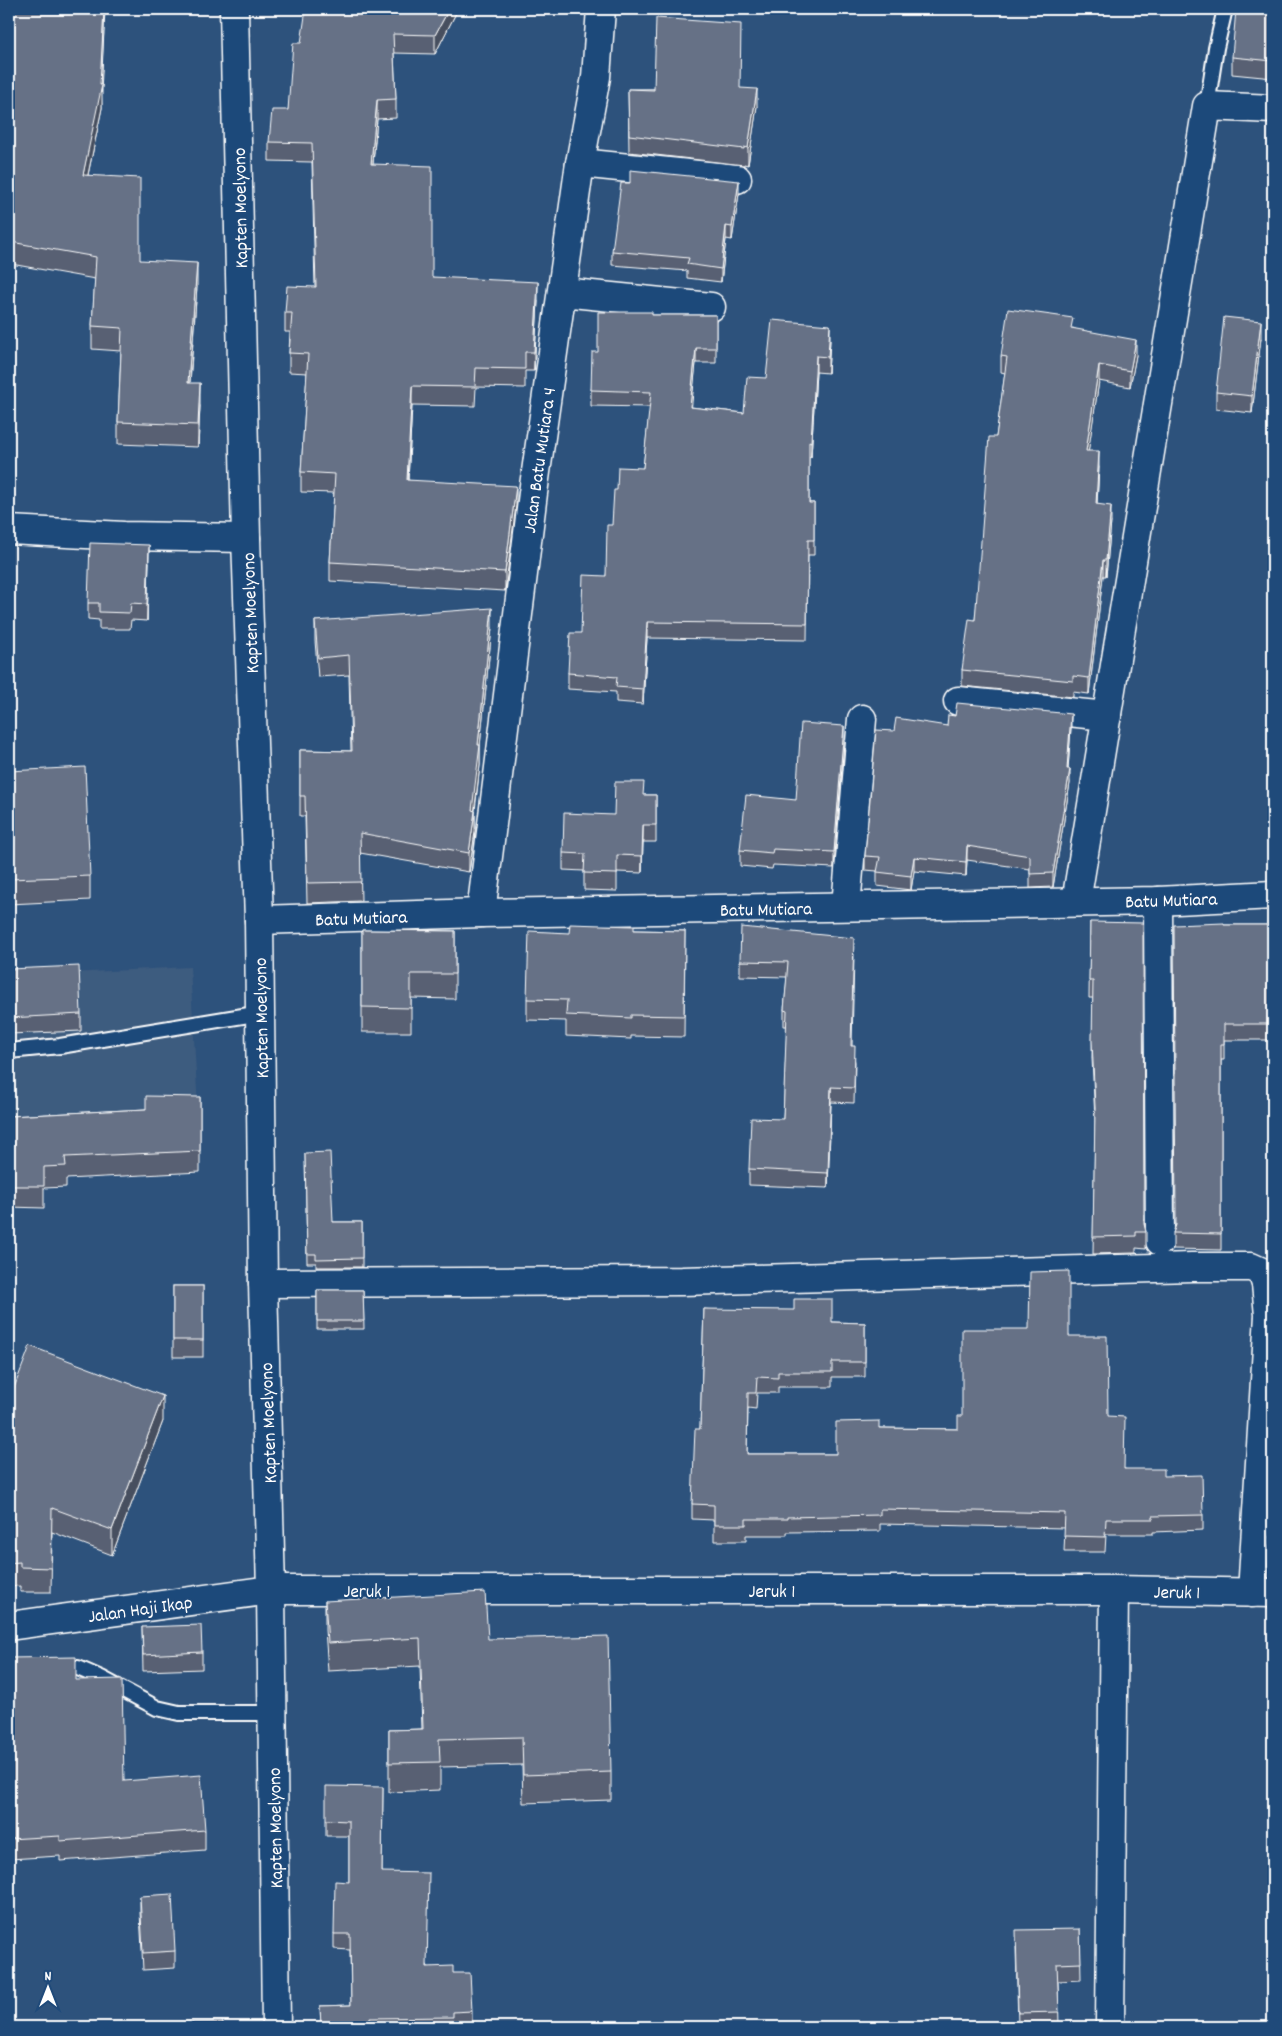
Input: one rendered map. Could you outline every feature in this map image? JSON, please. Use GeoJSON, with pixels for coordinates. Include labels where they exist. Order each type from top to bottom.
{"type":"FeatureCollection","features":[{"type":"Feature","properties":{"kind":"street","name":"Kapten Moelyono"},"geometry":{"type":"LineString","coordinates":[[234,9],[246,538],[261,1013],[263,1283],[271,1590],[276,2027]]}},
{"type":"Feature","properties":{"kind":"street","name":"Jalan Batu Mutiara 4"},"geometry":{"type":"LineString","coordinates":[[481,913],[532,493],[580,163],[596,77],[601,9]]}},
{"type":"Feature","properties":{"kind":"street"},"geometry":{"type":"LineString","coordinates":[[1076,902],[1207,106],[1273,109]]}},
{"type":"Feature","properties":{"kind":"street"},"geometry":{"type":"LineString","coordinates":[[580,163],[737,179]]}},
{"type":"Feature","properties":{"kind":"street"},"geometry":{"type":"LineString","coordinates":[[562,292],[711,307]]}},
{"type":"Feature","properties":{"kind":"street"},"geometry":{"type":"LineString","coordinates":[[9,530],[124,536],[246,538]]}},
{"type":"Feature","properties":{"kind":"street"},"geometry":{"type":"LineString","coordinates":[[958,701],[1107,716]]}},
{"type":"Feature","properties":{"kind":"street"},"geometry":{"type":"LineString","coordinates":[[846,906],[862,719]]}},
{"type":"Feature","properties":{"kind":"street","name":"Batu Mutiara"},"geometry":{"type":"LineString","coordinates":[[259,920],[481,913],[1158,901],[1273,896]]}},
{"type":"Feature","properties":{"kind":"street"},"geometry":{"type":"LineString","coordinates":[[1158,901],[1160,1241]]}},
{"type":"Feature","properties":{"kind":"street"},"geometry":{"type":"LineString","coordinates":[[263,1283],[682,1281],[1202,1266],[1251,1267],[1262,1272],[1266,1284],[1270,1315],[1262,1593]]}},
{"type":"Feature","properties":{"kind":"street","name":"Jeruk 1"},"geometry":{"type":"LineString","coordinates":[[271,1590],[1114,1590],[1262,1593]]}},
{"type":"Feature","properties":{"kind":"street","name":"Jalan Haji Ikap"},"geometry":{"type":"LineString","coordinates":[[9,1626],[271,1590]]}},
{"type":"Feature","properties":{"kind":"street"},"geometry":{"type":"LineString","coordinates":[[1110,2027],[1114,1590]]}},
{"type":"Feature","properties":{"kind":"lane"},"geometry":{"type":"LineString","coordinates":[[1207,106],[1216,48],[1225,9]]}},
{"type":"Feature","properties":{"kind":"lane"},"geometry":{"type":"LineString","coordinates":[[9,1051],[60,1046],[261,1013]]}},
{"type":"Feature","properties":{"kind":"lane"},"geometry":{"type":"LineString","coordinates":[[40,1668],[78,1668],[157,1708],[179,1713],[272,1713]]}},
{"type":"Feature","properties":{"kind":"shaded area"},"geometry":{"type":"Polygon","coordinates":[[[190,967],[198,1109],[9,1119],[9,976],[190,967]]]}},
{"type":"Feature","properties":{"kind":"building"},"geometry":{"type":"Polygon","coordinates":[[[9,9],[104,9],[100,85],[102,85],[83,175],[140,178],[140,260],[197,263],[188,383],[200,383],[198,425],[118,422],[122,328],[92,326],[96,257],[11,242],[12,195],[9,196],[9,9]]]}},
{"type":"Feature","properties":{"kind":"building"},"geometry":{"type":"Polygon","coordinates":[[[306,9],[449,9],[435,35],[393,34],[396,99],[377,100],[371,164],[432,166],[432,277],[538,282],[534,352],[525,352],[525,369],[476,368],[475,387],[412,386],[407,480],[516,486],[505,572],[330,562],[335,474],[301,472],[308,354],[289,353],[292,313],[285,313],[287,286],[316,287],[312,143],[269,142],[272,110],[288,110],[293,43],[301,43],[306,9]]]}},
{"type":"Feature","properties":{"kind":"building"},"geometry":{"type":"Polygon","coordinates":[[[1236,9],[1273,9],[1273,61],[1232,57],[1236,9]]]}},
{"type":"Feature","properties":{"kind":"building"},"geometry":{"type":"Polygon","coordinates":[[[656,18],[741,24],[740,88],[757,89],[748,148],[629,135],[628,89],[654,90],[656,18]]]}},
{"type":"Feature","properties":{"kind":"building"},"geometry":{"type":"Polygon","coordinates":[[[630,170],[739,181],[732,227],[726,226],[721,269],[687,264],[689,258],[612,251],[621,183],[630,183],[630,170]]]}},
{"type":"Feature","properties":{"kind":"building"},"geometry":{"type":"Polygon","coordinates":[[[1008,309],[1073,318],[1071,328],[1136,340],[1130,371],[1099,365],[1086,451],[1099,451],[1096,504],[1111,506],[1106,560],[1103,560],[1089,678],[1073,676],[1073,681],[962,670],[969,619],[975,620],[989,437],[996,437],[1007,357],[1001,356],[1008,309]]]}},
{"type":"Feature","properties":{"kind":"building"},"geometry":{"type":"Polygon","coordinates":[[[598,312],[652,312],[652,315],[716,315],[716,348],[696,348],[690,407],[744,413],[747,377],[766,378],[772,320],[830,325],[828,357],[816,356],[811,442],[809,441],[809,503],[814,503],[814,540],[808,540],[807,624],[647,622],[643,689],[616,687],[617,677],[568,673],[570,633],[581,633],[583,575],[606,576],[607,525],[612,525],[614,490],[617,490],[618,467],[643,468],[651,392],[591,390],[592,352],[598,352],[598,312]]]}},
{"type":"Feature","properties":{"kind":"building"},"geometry":{"type":"Polygon","coordinates":[[[1224,317],[1261,321],[1252,396],[1216,392],[1224,317]]]}},
{"type":"Feature","properties":{"kind":"building"},"geometry":{"type":"Polygon","coordinates":[[[90,543],[149,545],[147,604],[131,603],[130,613],[99,612],[99,603],[88,603],[90,543]]]}},
{"type":"Feature","properties":{"kind":"building"},"geometry":{"type":"Polygon","coordinates":[[[492,608],[478,745],[480,745],[472,810],[475,811],[469,853],[360,833],[361,882],[307,883],[305,796],[300,796],[300,750],[352,751],[349,655],[318,658],[315,621],[492,608]]]}},
{"type":"Feature","properties":{"kind":"building"},"geometry":{"type":"Polygon","coordinates":[[[957,703],[1071,714],[1067,769],[1070,769],[1053,873],[1030,874],[1030,856],[967,846],[966,862],[914,857],[911,876],[877,872],[880,857],[865,856],[876,730],[894,731],[896,718],[947,726],[948,715],[955,716],[957,703]]]}},
{"type":"Feature","properties":{"kind":"building"},"geometry":{"type":"Polygon","coordinates":[[[801,723],[844,726],[834,852],[773,849],[772,853],[740,850],[746,795],[796,800],[801,723]]]}},
{"type":"Feature","properties":{"kind":"building"},"geometry":{"type":"Polygon","coordinates":[[[85,767],[90,876],[9,879],[9,771],[85,767]]]}},
{"type":"Feature","properties":{"kind":"building"},"geometry":{"type":"Polygon","coordinates":[[[615,782],[644,782],[643,795],[656,795],[656,825],[643,825],[642,856],[617,855],[617,874],[584,873],[585,854],[563,853],[564,813],[614,815],[615,782]]]}},
{"type":"Feature","properties":{"kind":"building"},"geometry":{"type":"Polygon","coordinates":[[[1090,922],[1143,923],[1144,1224],[1146,1232],[1136,1232],[1136,1236],[1093,1237],[1095,1108],[1092,1041],[1093,981],[1089,981],[1090,922]]]}},
{"type":"Feature","properties":{"kind":"building"},"geometry":{"type":"Polygon","coordinates":[[[1224,923],[1224,925],[1273,925],[1273,1024],[1224,1024],[1224,1044],[1221,1044],[1221,1234],[1173,1233],[1176,1225],[1174,925],[1224,923]]]}},
{"type":"Feature","properties":{"kind":"building"},"geometry":{"type":"Polygon","coordinates":[[[570,924],[634,926],[634,930],[685,931],[684,1016],[631,1015],[631,1018],[566,1015],[567,1000],[527,999],[529,931],[569,933],[570,924]]]}},
{"type":"Feature","properties":{"kind":"building"},"geometry":{"type":"Polygon","coordinates":[[[741,927],[854,938],[851,1046],[855,1046],[854,1088],[831,1087],[828,1173],[749,1169],[751,1118],[783,1119],[787,1011],[784,1010],[788,962],[740,961],[741,927]]]}},
{"type":"Feature","properties":{"kind":"building"},"geometry":{"type":"Polygon","coordinates":[[[362,930],[455,931],[455,974],[411,974],[411,1008],[362,1007],[362,930]]]}},
{"type":"Feature","properties":{"kind":"building"},"geometry":{"type":"Polygon","coordinates":[[[79,966],[81,1014],[9,1018],[9,969],[79,966]]]}},
{"type":"Feature","properties":{"kind":"building"},"geometry":{"type":"Polygon","coordinates":[[[146,1096],[200,1097],[200,1151],[65,1157],[66,1166],[44,1167],[44,1186],[9,1186],[9,1116],[146,1109],[146,1096]]]}},
{"type":"Feature","properties":{"kind":"building"},"geometry":{"type":"Polygon","coordinates":[[[330,1152],[333,1222],[362,1222],[362,1258],[316,1259],[316,1254],[307,1254],[305,1153],[330,1152]]]}},
{"type":"Feature","properties":{"kind":"building"},"geometry":{"type":"Polygon","coordinates":[[[1069,1271],[1069,1336],[1107,1336],[1108,1416],[1125,1417],[1124,1469],[1164,1469],[1164,1476],[1202,1475],[1203,1515],[1153,1516],[1153,1519],[1106,1519],[1105,1537],[1064,1536],[1065,1513],[880,1509],[880,1515],[746,1519],[746,1525],[714,1525],[714,1505],[692,1504],[695,1429],[700,1429],[704,1309],[794,1310],[794,1299],[832,1299],[832,1322],[865,1323],[865,1362],[832,1362],[832,1372],[778,1372],[778,1378],[757,1377],[756,1393],[748,1393],[747,1454],[836,1454],[836,1422],[879,1421],[879,1428],[958,1429],[958,1416],[962,1416],[962,1329],[1029,1329],[1030,1272],[1069,1271]]]}},
{"type":"Feature","properties":{"kind":"building"},"geometry":{"type":"Polygon","coordinates":[[[173,1286],[203,1286],[203,1340],[173,1340],[173,1286]]]}},
{"type":"Feature","properties":{"kind":"building"},"geometry":{"type":"Polygon","coordinates":[[[317,1290],[363,1290],[364,1321],[317,1321],[317,1290]]]}},
{"type":"Feature","properties":{"kind":"building"},"geometry":{"type":"Polygon","coordinates":[[[30,1346],[163,1396],[112,1530],[52,1508],[51,1568],[20,1567],[20,1562],[9,1563],[9,1401],[30,1346]]]}},
{"type":"Feature","properties":{"kind":"building"},"geometry":{"type":"Polygon","coordinates":[[[485,1592],[488,1639],[608,1636],[611,1772],[523,1775],[522,1737],[439,1739],[440,1762],[389,1763],[389,1730],[423,1729],[420,1638],[328,1643],[325,1601],[485,1592]]]}},
{"type":"Feature","properties":{"kind":"building"},"geometry":{"type":"Polygon","coordinates":[[[201,1625],[202,1652],[143,1655],[142,1627],[201,1625]]]}},
{"type":"Feature","properties":{"kind":"building"},"geometry":{"type":"Polygon","coordinates":[[[76,1657],[76,1680],[122,1679],[124,1781],[201,1775],[205,1830],[60,1841],[60,1836],[9,1839],[9,1658],[76,1657]]]}},
{"type":"Feature","properties":{"kind":"building"},"geometry":{"type":"Polygon","coordinates":[[[326,1786],[383,1787],[382,1872],[429,1873],[427,1967],[453,1966],[453,1973],[470,1973],[472,2011],[453,2012],[453,2017],[370,2018],[370,2027],[321,2027],[320,2006],[351,2005],[350,1934],[334,1934],[335,1881],[349,1882],[349,1821],[326,1820],[326,1786]]]}},
{"type":"Feature","properties":{"kind":"building"},"geometry":{"type":"Polygon","coordinates":[[[172,1894],[175,1951],[143,1953],[140,1896],[172,1894]]]}},
{"type":"Feature","properties":{"kind":"building"},"geometry":{"type":"Polygon","coordinates":[[[1080,1929],[1081,1963],[1057,1964],[1059,2012],[1018,2013],[1016,1930],[1080,1929]]]}},
{"type":"Feature","properties":{"kind":"building"},"geometry":{"type":"Polygon","coordinates":[[[223,2022],[223,2027],[141,2027],[141,2023],[223,2022]]]}}]}
